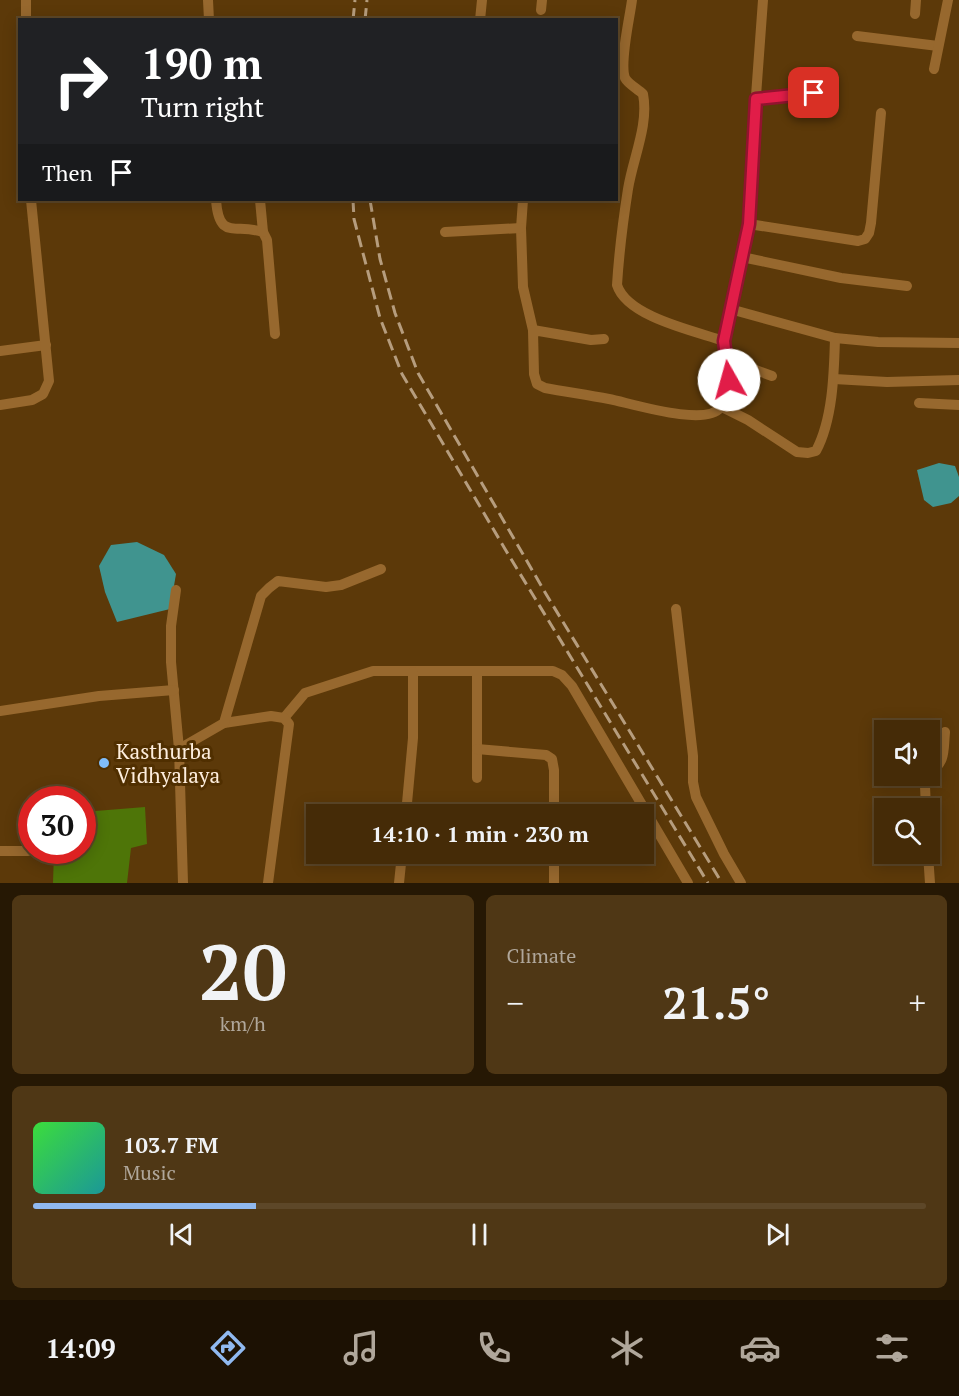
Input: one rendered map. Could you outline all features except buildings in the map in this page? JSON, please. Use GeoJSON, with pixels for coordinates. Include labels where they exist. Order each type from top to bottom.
{"type":"FeatureCollection","features":[{"type":"Feature","properties":{"kind":"street"},"geometry":{"type":"LineString","coordinates":[[26,0],[26,18]]}},
{"type":"Feature","properties":{"kind":"street"},"geometry":{"type":"LineString","coordinates":[[208,0],[209,18]]}},
{"type":"Feature","properties":{"kind":"street"},"geometry":{"type":"LineString","coordinates":[[480,18],[482,0]]}},
{"type":"Feature","properties":{"kind":"street"},"geometry":{"type":"LineString","coordinates":[[632,0],[621,82],[643,94],[645,104],[642,128],[622,188],[617,278],[619,294],[628,303],[659,319],[724,341]]}},
{"type":"Feature","properties":{"kind":"street"},"geometry":{"type":"LineString","coordinates":[[523,201],[521,228],[523,287],[533,330],[534,374],[537,384],[545,388],[611,399],[657,412],[705,415],[715,413],[722,407],[729,380],[724,341],[749,224],[763,0]]}},
{"type":"Feature","properties":{"kind":"street"},"geometry":{"type":"LineString","coordinates":[[915,14],[916,0]]}},
{"type":"Feature","properties":{"kind":"street"},"geometry":{"type":"LineString","coordinates":[[934,69],[948,0]]}},
{"type":"Feature","properties":{"kind":"street"},"geometry":{"type":"LineString","coordinates":[[857,36],[938,46]]}},
{"type":"Feature","properties":{"kind":"street"},"geometry":{"type":"LineString","coordinates":[[756,99],[814,93]]}},
{"type":"Feature","properties":{"kind":"street"},"geometry":{"type":"LineString","coordinates":[[749,224],[858,241],[865,239],[869,233],[881,113]]}},
{"type":"Feature","properties":{"kind":"street"},"geometry":{"type":"LineString","coordinates":[[0,405],[32,400],[43,394],[49,381],[31,201]]}},
{"type":"Feature","properties":{"kind":"street"},"geometry":{"type":"LineString","coordinates":[[216,201],[217,216],[224,226],[234,230],[254,229],[263,232]]}},
{"type":"Feature","properties":{"kind":"street"},"geometry":{"type":"LineString","coordinates":[[260,201],[263,232],[267,240],[275,333]]}},
{"type":"Feature","properties":{"kind":"street"},"geometry":{"type":"LineString","coordinates":[[445,232],[521,228]]}},
{"type":"Feature","properties":{"kind":"street"},"geometry":{"type":"LineString","coordinates":[[742,257],[841,278],[907,286]]}},
{"type":"Feature","properties":{"kind":"street"},"geometry":{"type":"LineString","coordinates":[[730,309],[835,338],[878,342],[959,343]]}},
{"type":"Feature","properties":{"kind":"street"},"geometry":{"type":"LineString","coordinates":[[533,330],[591,340],[604,339]]}},
{"type":"Feature","properties":{"kind":"street"},"geometry":{"type":"LineString","coordinates":[[722,407],[748,420],[797,452],[816,451],[822,440],[834,379],[835,338]]}},
{"type":"Feature","properties":{"kind":"street"},"geometry":{"type":"LineString","coordinates":[[0,351],[46,345]]}},
{"type":"Feature","properties":{"kind":"street"},"geometry":{"type":"LineString","coordinates":[[726,359],[772,376]]}},
{"type":"Feature","properties":{"kind":"street"},"geometry":{"type":"LineString","coordinates":[[834,379],[887,382],[959,380]]}},
{"type":"Feature","properties":{"kind":"street"},"geometry":{"type":"LineString","coordinates":[[919,403],[959,405]]}},
{"type":"Feature","properties":{"kind":"street"},"geometry":{"type":"LineString","coordinates":[[224,723],[261,597],[269,588],[278,581],[326,587],[341,585],[381,569]]}},
{"type":"Feature","properties":{"kind":"street"},"geometry":{"type":"LineString","coordinates":[[176,590],[171,626],[179,749],[183,883]]}},
{"type":"Feature","properties":{"kind":"street"},"geometry":{"type":"LineString","coordinates":[[676,609],[693,756],[693,782],[701,807],[724,855],[741,883]]}},
{"type":"Feature","properties":{"kind":"street"},"geometry":{"type":"LineString","coordinates":[[284,718],[305,693],[373,671],[553,671],[562,675],[572,686],[688,883]]}},
{"type":"Feature","properties":{"kind":"street"},"geometry":{"type":"LineString","coordinates":[[407,804],[413,738],[413,672]]}},
{"type":"Feature","properties":{"kind":"street"},"geometry":{"type":"LineString","coordinates":[[477,672],[477,778]]}},
{"type":"Feature","properties":{"kind":"street"},"geometry":{"type":"LineString","coordinates":[[0,711],[99,696],[174,690]]}},
{"type":"Feature","properties":{"kind":"street"},"geometry":{"type":"LineString","coordinates":[[179,749],[224,723],[271,716],[284,718],[289,724],[268,883]]}},
{"type":"Feature","properties":{"kind":"street"},"geometry":{"type":"LineString","coordinates":[[940,766],[943,760],[945,732]]}},
{"type":"Feature","properties":{"kind":"street"},"geometry":{"type":"LineString","coordinates":[[477,749],[546,755],[552,759],[554,804]]}},
{"type":"Feature","properties":{"kind":"street"},"geometry":{"type":"LineString","coordinates":[[0,851],[18,851]]}},
{"type":"Feature","properties":{"kind":"street"},"geometry":{"type":"LineString","coordinates":[[399,883],[401,864]]}},
{"type":"Feature","properties":{"kind":"street"},"geometry":{"type":"LineString","coordinates":[[554,864],[554,883]]}},
{"type":"Feature","properties":{"kind":"street"},"geometry":{"type":"LineString","coordinates":[[929,864],[930,883]]}},
{"type":"Feature","properties":{"kind":"green space"},"geometry":{"type":"Polygon","coordinates":[[[145,807],[147,844],[131,848],[127,883],[53,883],[54,864],[96,864],[96,811],[145,807]]]}},
{"type":"Feature","properties":{"kind":"water"},"geometry":{"type":"Polygon","coordinates":[[[939,463],[955,466],[959,477],[959,496],[951,503],[933,507],[924,500],[917,470],[939,463]]]}},
{"type":"Feature","properties":{"kind":"water"},"geometry":{"type":"Polygon","coordinates":[[[137,542],[164,555],[176,574],[170,609],[117,622],[105,592],[99,566],[111,545],[137,542]]]}},
{"type":"Feature","properties":{"kind":"railway"},"geometry":{"type":"LineString","coordinates":[[353,18],[355,0]]}},
{"type":"Feature","properties":{"kind":"railway"},"geometry":{"type":"LineString","coordinates":[[365,18],[367,0]]}},
{"type":"Feature","properties":{"kind":"railway"},"geometry":{"type":"LineString","coordinates":[[353,201],[354,219],[380,318],[402,374],[505,549],[708,883]]}},
{"type":"Feature","properties":{"kind":"railway"},"geometry":{"type":"LineString","coordinates":[[370,201],[380,259],[395,313],[418,373],[546,594],[722,883]]}},
{"type":"Feature","properties":{"kind":"place","name":"Kasthurba Vidhyalaya"},"geometry":{"type":"Point","coordinates":[104,763]}},
{"type":"Feature","properties":{"kind":"route"},"geometry":{"type":"LineString","coordinates":[[729,380],[724,341],[749,224],[756,99],[814,93]]}}]}
